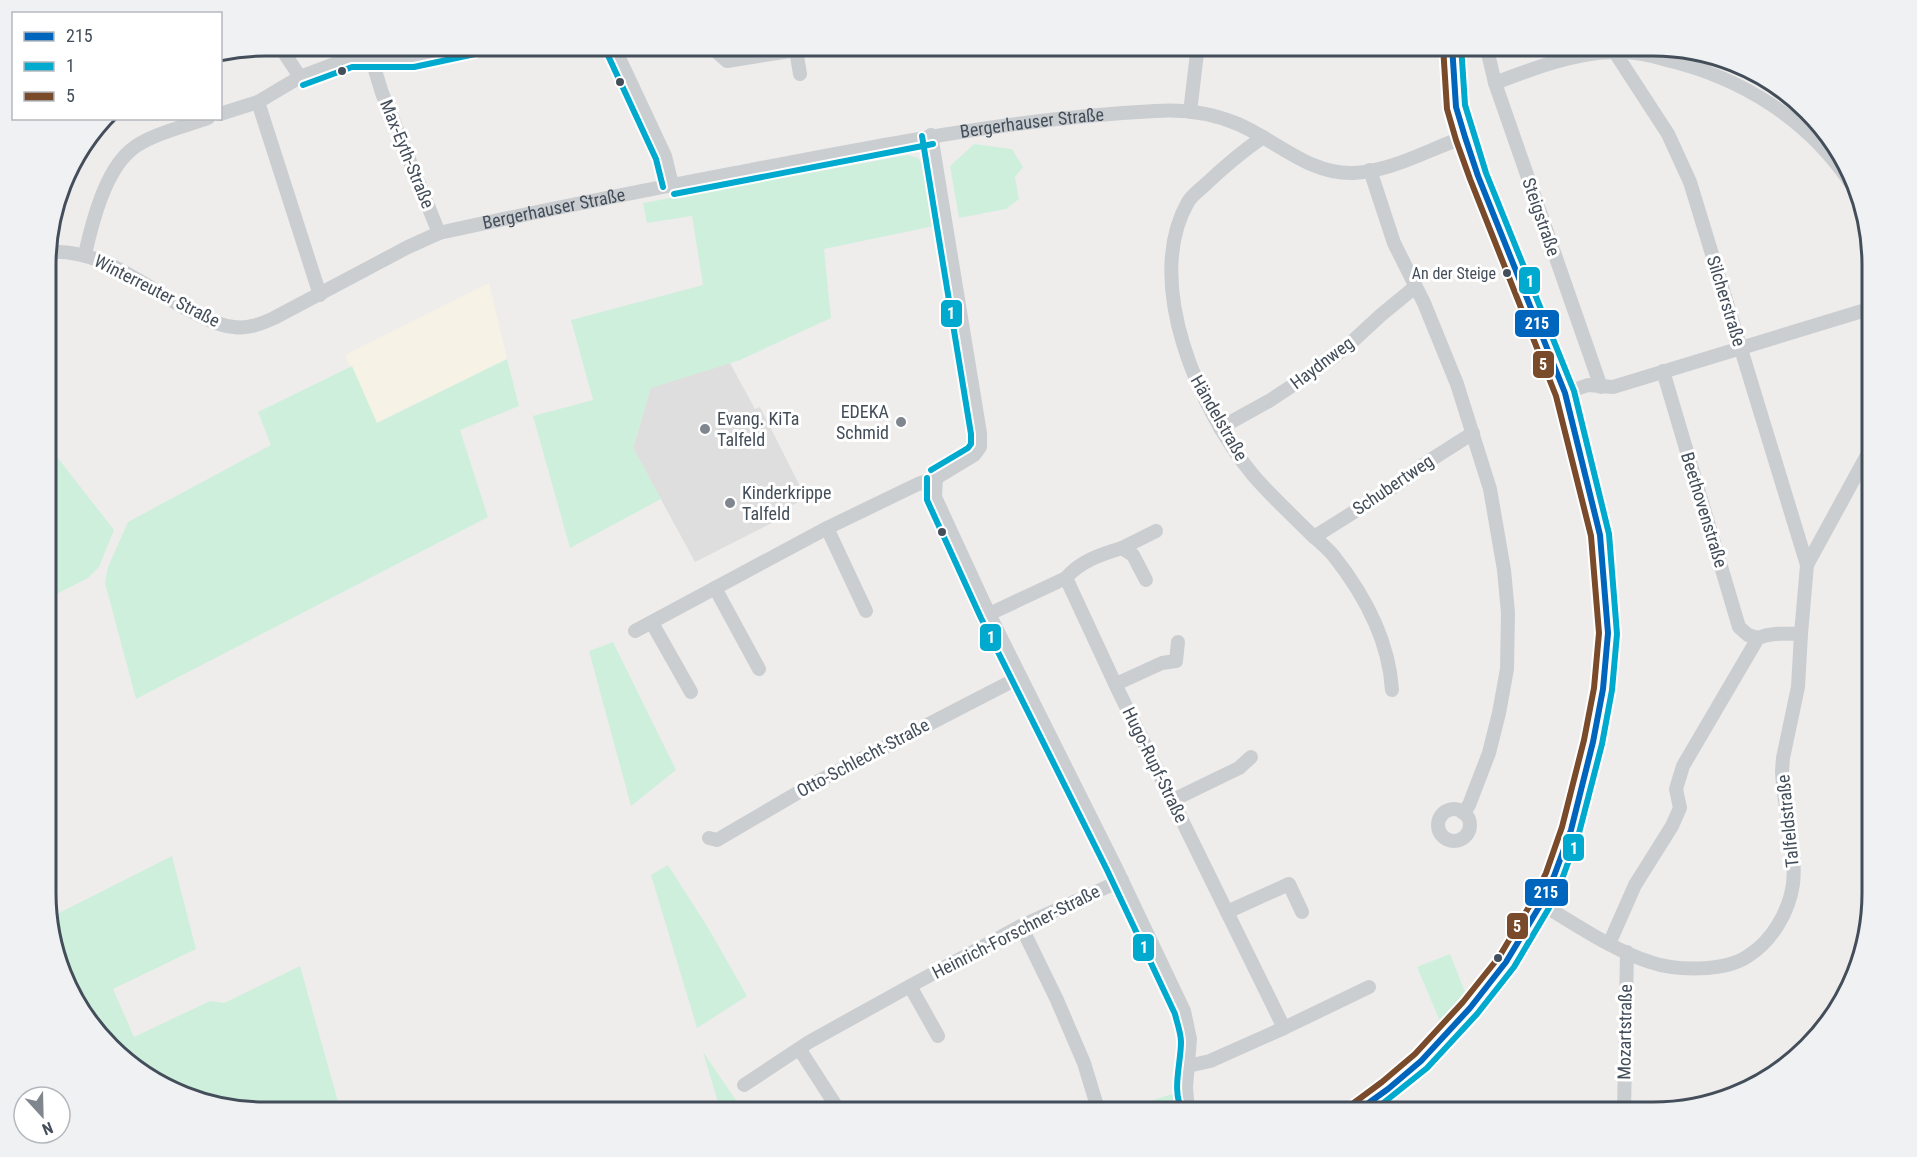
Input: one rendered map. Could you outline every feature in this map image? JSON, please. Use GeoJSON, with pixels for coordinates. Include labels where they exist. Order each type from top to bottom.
{"type":"FeatureCollection","features":[{"type":"Feature","properties":{"kind":"main road"},"geometry":{"type":"LineString","coordinates":[[1371,1101],[1421,1061],[1463,1016],[1506,962],[1541,903],[1571,830],[1593,742],[1603,689],[1608,633],[1600,535],[1588,480],[1564,393],[1486,197],[1465,137],[1456,106],[1453,56]]}},
{"type":"Feature","properties":{"kind":"street"},"geometry":{"type":"LineString","coordinates":[[286,56],[300,77]]}},
{"type":"Feature","properties":{"kind":"street"},"geometry":{"type":"LineString","coordinates":[[222,113],[258,102],[300,77],[350,58],[389,59],[422,56]]}},
{"type":"Feature","properties":{"kind":"street"},"geometry":{"type":"LineString","coordinates":[[618,56],[665,156],[672,185]]}},
{"type":"Feature","properties":{"kind":"street"},"geometry":{"type":"LineString","coordinates":[[721,56],[727,61],[758,56]]}},
{"type":"Feature","properties":{"kind":"street"},"geometry":{"type":"LineString","coordinates":[[797,56],[800,74]]}},
{"type":"Feature","properties":{"kind":"street"},"geometry":{"type":"LineString","coordinates":[[1190,112],[1197,56]]}},
{"type":"Feature","properties":{"kind":"street","name":"Steigstraße"},"geometry":{"type":"LineString","coordinates":[[1489,56],[1495,83],[1601,387]]}},
{"type":"Feature","properties":{"kind":"street"},"geometry":{"type":"LineString","coordinates":[[1495,83],[1581,56]]}},
{"type":"Feature","properties":{"kind":"street","name":"Silcherstraße"},"geometry":{"type":"LineString","coordinates":[[1617,56],[1668,134],[1690,182],[1807,565]]}},
{"type":"Feature","properties":{"kind":"street"},"geometry":{"type":"LineString","coordinates":[[1654,56],[1695,66],[1742,86],[1775,106],[1798,124],[1836,165]]}},
{"type":"Feature","properties":{"kind":"street","name":"Max-Eyth-Straße"},"geometry":{"type":"LineString","coordinates":[[371,57],[382,93],[439,233]]}},
{"type":"Feature","properties":{"kind":"street"},"geometry":{"type":"LineString","coordinates":[[258,102],[320,295]]}},
{"type":"Feature","properties":{"kind":"street","name":"Bergerhauser Straße"},"geometry":{"type":"LineString","coordinates":[[232,327],[258,325],[274,318],[439,233],[931,135],[1081,116],[1160,110],[1190,112],[1220,117],[1239,124],[1317,167],[1353,173],[1370,171],[1401,162],[1465,137]]}},
{"type":"Feature","properties":{"kind":"street"},"geometry":{"type":"LineString","coordinates":[[85,254],[104,192],[111,174],[120,161],[131,149],[143,142],[203,120]]}},
{"type":"Feature","properties":{"kind":"street"},"geometry":{"type":"LineString","coordinates":[[635,631],[827,528],[912,487],[936,478],[974,455],[980,447],[931,135]]}},
{"type":"Feature","properties":{"kind":"street","name":"Händelstraße"},"geometry":{"type":"LineString","coordinates":[[1263,137],[1236,156],[1188,201],[1173,239],[1171,281],[1177,322],[1186,356],[1202,394],[1238,455],[1254,476],[1332,554],[1367,605],[1388,658],[1392,690]]}},
{"type":"Feature","properties":{"kind":"street"},"geometry":{"type":"LineString","coordinates":[[1370,171],[1394,243],[1424,303],[1457,384],[1490,489],[1504,570],[1508,613],[1507,669],[1489,753],[1469,805],[1463,813]]}},
{"type":"Feature","properties":{"kind":"street","name":"Winterreuter Straße"},"geometry":{"type":"LineString","coordinates":[[56,252],[85,254],[105,261],[184,308],[208,320],[232,327]]}},
{"type":"Feature","properties":{"kind":"street","name":"Haydnweg"},"geometry":{"type":"LineString","coordinates":[[1220,428],[1269,401],[1316,370],[1343,350],[1415,287]]}},
{"type":"Feature","properties":{"kind":"street"},"geometry":{"type":"LineString","coordinates":[[1564,393],[1588,385],[1613,387],[1861,311]]}},
{"type":"Feature","properties":{"kind":"street","name":"Beethovenstraße"},"geometry":{"type":"LineString","coordinates":[[1663,372],[1739,627],[1748,635],[1758,638]]}},
{"type":"Feature","properties":{"kind":"street","name":"Schubertweg"},"geometry":{"type":"LineString","coordinates":[[1314,537],[1473,433]]}},
{"type":"Feature","properties":{"kind":"street","name":"Talfeldstraße"},"geometry":{"type":"LineString","coordinates":[[1541,903],[1609,944],[1650,962],[1677,968],[1704,968],[1729,964],[1747,957],[1779,924],[1792,886],[1794,867],[1782,758],[1798,687],[1807,565],[1861,466]]}},
{"type":"Feature","properties":{"kind":"street"},"geometry":{"type":"LineString","coordinates":[[936,478],[935,498],[989,614],[1122,880],[1184,1011],[1190,1039],[1186,1087],[1189,1101]]}},
{"type":"Feature","properties":{"kind":"street"},"geometry":{"type":"LineString","coordinates":[[827,528],[866,611]]}},
{"type":"Feature","properties":{"kind":"street"},"geometry":{"type":"LineString","coordinates":[[989,614],[1066,578],[1074,568],[1156,531]]}},
{"type":"Feature","properties":{"kind":"street"},"geometry":{"type":"LineString","coordinates":[[1122,548],[1133,555],[1146,580]]}},
{"type":"Feature","properties":{"kind":"street","name":"Hugo-Rupf-Straße"},"geometry":{"type":"LineString","coordinates":[[1066,578],[1284,1028]]}},
{"type":"Feature","properties":{"kind":"street"},"geometry":{"type":"LineString","coordinates":[[715,588],[759,669]]}},
{"type":"Feature","properties":{"kind":"street"},"geometry":{"type":"LineString","coordinates":[[652,623],[691,692]]}},
{"type":"Feature","properties":{"kind":"street"},"geometry":{"type":"LineString","coordinates":[[1609,944],[1635,885],[1672,826],[1680,807],[1676,789],[1683,766],[1758,638],[1777,633],[1801,634]]}},
{"type":"Feature","properties":{"kind":"street"},"geometry":{"type":"LineString","coordinates":[[1116,684],[1162,663],[1176,661],[1178,642]]}},
{"type":"Feature","properties":{"kind":"street","name":"Otto-Schlecht-Straße"},"geometry":{"type":"LineString","coordinates":[[709,838],[717,840],[812,785],[1020,677]]}},
{"type":"Feature","properties":{"kind":"street"},"geometry":{"type":"LineString","coordinates":[[1173,800],[1239,768],[1251,756]]}},
{"type":"Feature","properties":{"kind":"street","name":"Heinrich-Forschner-Straße"},"geometry":{"type":"LineString","coordinates":[[744,1085],[809,1042],[910,986],[1021,926],[1122,880]]}},
{"type":"Feature","properties":{"kind":"street"},"geometry":{"type":"LineString","coordinates":[[1227,912],[1289,884],[1302,912]]}},
{"type":"Feature","properties":{"kind":"street"},"geometry":{"type":"LineString","coordinates":[[1021,926],[1084,1063],[1096,1101]]}},
{"type":"Feature","properties":{"kind":"street","name":"Mozartstraße"},"geometry":{"type":"LineString","coordinates":[[1624,1101],[1627,952]]}},
{"type":"Feature","properties":{"kind":"street","name":"Heinrich-Forschner-Straße"},"geometry":{"type":"LineString","coordinates":[[910,986],[938,1036]]}},
{"type":"Feature","properties":{"kind":"street"},"geometry":{"type":"LineString","coordinates":[[1188,1066],[1210,1061],[1369,987]]}},
{"type":"Feature","properties":{"kind":"street"},"geometry":{"type":"LineString","coordinates":[[800,1050],[833,1102]]}},
{"type":"Feature","properties":{"kind":"shaded area"},"geometry":{"type":"Polygon","coordinates":[[[489,283],[507,359],[377,423],[345,355],[489,283]]]}},
{"type":"Feature","properties":{"kind":"shaded area"},"geometry":{"type":"Polygon","coordinates":[[[730,363],[755,409],[760,407],[806,498],[781,511],[784,517],[695,562],[633,448],[651,387],[730,363]]]}},
{"type":"Feature","properties":{"kind":"green space"},"geometry":{"type":"Polygon","coordinates":[[[974,144],[1012,149],[1023,167],[1015,177],[1019,199],[1006,209],[959,218],[950,166],[974,144]]]}},
{"type":"Feature","properties":{"kind":"green space"},"geometry":{"type":"Polygon","coordinates":[[[908,155],[918,158],[927,170],[939,225],[824,249],[831,318],[740,360],[651,388],[633,448],[661,499],[570,548],[533,416],[593,400],[571,320],[703,285],[692,216],[647,223],[643,203],[908,155]]]}},
{"type":"Feature","properties":{"kind":"green space"},"geometry":{"type":"Polygon","coordinates":[[[507,359],[519,406],[460,430],[488,517],[136,699],[105,583],[108,567],[128,522],[271,445],[258,412],[352,366],[377,423],[507,359]]]}},
{"type":"Feature","properties":{"kind":"green space"},"geometry":{"type":"Polygon","coordinates":[[[56,456],[114,530],[99,567],[88,578],[56,594],[56,456]]]}},
{"type":"Feature","properties":{"kind":"green space"},"geometry":{"type":"Polygon","coordinates":[[[613,642],[676,770],[631,806],[589,651],[613,642]]]}},
{"type":"Feature","properties":{"kind":"green space"},"geometry":{"type":"Polygon","coordinates":[[[172,856],[196,949],[113,989],[134,1037],[210,1001],[224,1003],[300,966],[338,1102],[237,1100],[185,1086],[148,1066],[127,1050],[107,1030],[91,1009],[77,985],[67,960],[57,914],[172,856]]]}},
{"type":"Feature","properties":{"kind":"green space"},"geometry":{"type":"Polygon","coordinates":[[[668,865],[710,931],[747,996],[697,1028],[651,875],[668,865]]]}},
{"type":"Feature","properties":{"kind":"green space"},"geometry":{"type":"Polygon","coordinates":[[[1450,954],[1467,997],[1442,1026],[1417,967],[1450,954]]]}},
{"type":"Feature","properties":{"kind":"green space"},"geometry":{"type":"Polygon","coordinates":[[[703,1052],[737,1102],[718,1102],[703,1052]]]}},
{"type":"Feature","properties":{"kind":"green space"},"geometry":{"type":"Polygon","coordinates":[[[1176,1093],[1178,1101],[1148,1101],[1176,1093]]]}},
{"type":"Feature","properties":{"kind":"transit line","name":"1"},"geometry":{"type":"LineString","coordinates":[[303,85],[352,67],[414,67],[466,56]]}},
{"type":"Feature","properties":{"kind":"transit line","name":"1"},"geometry":{"type":"LineString","coordinates":[[608,56],[656,159],[663,187]]}},
{"type":"Feature","properties":{"kind":"transit line","name":"5"},"geometry":{"type":"LineString","coordinates":[[1356,1101],[1415,1054],[1463,1002],[1499,957],[1533,900],[1546,873],[1562,827],[1584,740],[1594,688],[1599,633],[1591,536],[1556,396],[1456,140],[1447,109],[1444,56]]}},
{"type":"Feature","properties":{"kind":"transit line","name":"215"},"geometry":{"type":"LineString","coordinates":[[1371,1101],[1421,1061],[1470,1008],[1506,962],[1541,904],[1571,830],[1593,742],[1603,689],[1608,633],[1600,535],[1565,393],[1478,176],[1465,137],[1456,107],[1453,56]]}},
{"type":"Feature","properties":{"kind":"transit line","name":"1"},"geometry":{"type":"LineString","coordinates":[[1385,1101],[1427,1068],[1477,1014],[1514,967],[1549,908],[1579,833],[1602,744],[1612,690],[1617,634],[1609,534],[1574,391],[1486,173],[1465,105],[1462,56]]}},
{"type":"Feature","properties":{"kind":"transit line","name":"1"},"geometry":{"type":"LineString","coordinates":[[922,136],[971,434],[971,444],[968,448],[931,470]]}},
{"type":"Feature","properties":{"kind":"transit line","name":"1"},"geometry":{"type":"LineString","coordinates":[[674,194],[933,144]]}},
{"type":"Feature","properties":{"kind":"transit line","name":"1"},"geometry":{"type":"LineString","coordinates":[[927,478],[927,500],[981,618],[1107,870],[1175,1014],[1181,1042],[1177,1086],[1179,1101]]}},
{"type":"Feature","properties":{"kind":"place","name":"An der Steige"},"geometry":{"type":"Point","coordinates":[1507,273]}},
{"type":"Feature","properties":{"kind":"place","name":"EDEKA Schmid"},"geometry":{"type":"Point","coordinates":[901,422]}},
{"type":"Feature","properties":{"kind":"place","name":"Evang. KiTa Talfeld"},"geometry":{"type":"Point","coordinates":[705,429]}},
{"type":"Feature","properties":{"kind":"place","name":"Kinderkrippe Talfeld"},"geometry":{"type":"Point","coordinates":[730,503]}}]}
